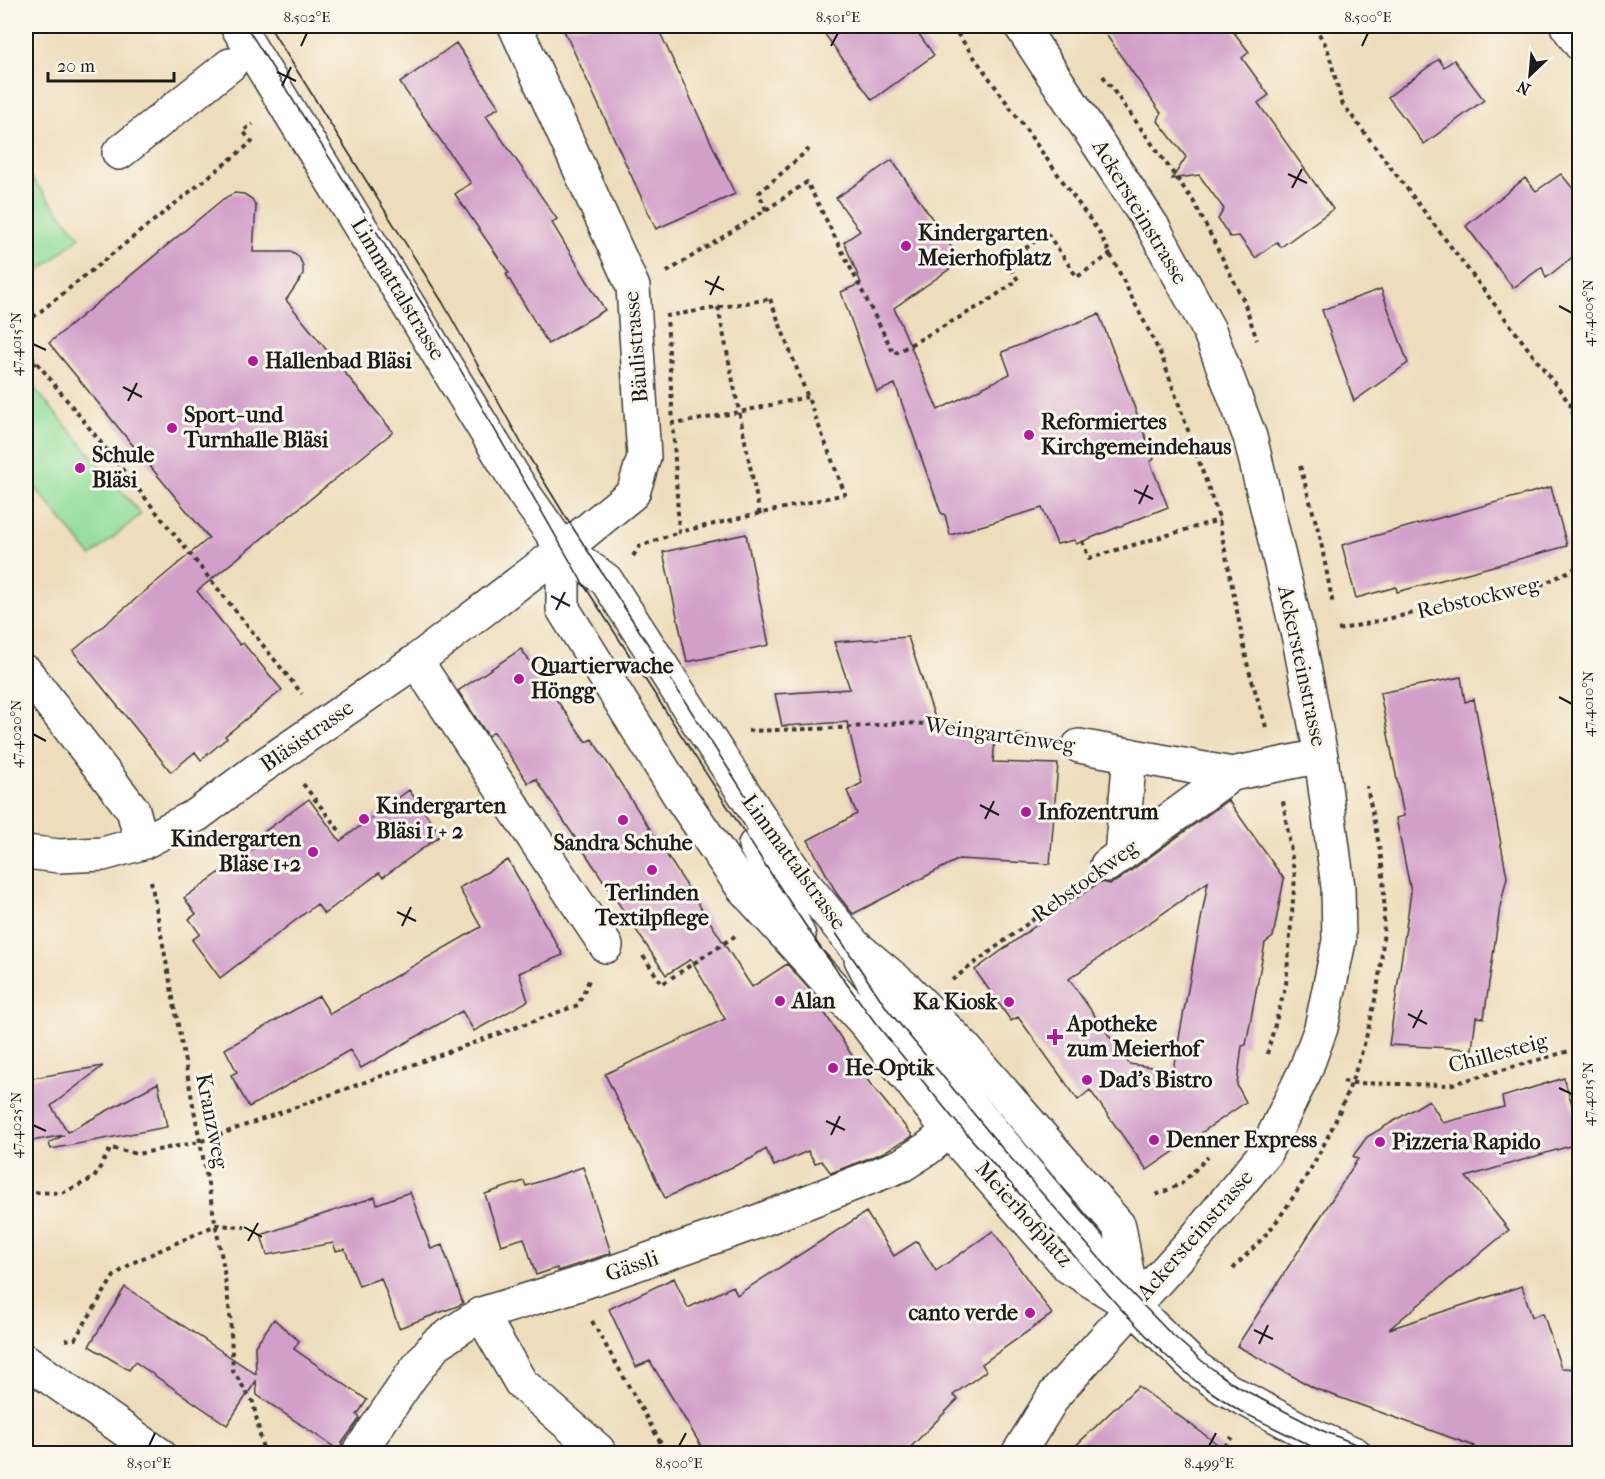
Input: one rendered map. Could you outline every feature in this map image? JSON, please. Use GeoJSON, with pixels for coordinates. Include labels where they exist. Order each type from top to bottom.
{"type":"FeatureCollection","features":[{"type":"Feature","properties":{"kind":"street","name":"Limmattalstrasse"},"geometry":{"type":"LineString","coordinates":[[237,26],[489,438],[562,549],[606,580],[787,861],[854,945],[812,966]]}},
{"type":"Feature","properties":{"kind":"street","name":"Bäulistrasse"},"geometry":{"type":"LineString","coordinates":[[515,26],[633,287],[644,457],[633,493],[562,549]]}},
{"type":"Feature","properties":{"kind":"street","name":"Ackersteinstrasse"},"geometry":{"type":"LineString","coordinates":[[1018,1454],[1055,1394],[1198,1235],[1265,1153],[1305,1071],[1321,1028],[1339,941],[1338,887],[1321,756],[1299,639],[1250,436],[1209,330],[1153,227],[1021,26]]}},
{"type":"Feature","properties":{"kind":"street"},"geometry":{"type":"LineString","coordinates":[[1567,26],[1580,44]]}},
{"type":"Feature","properties":{"kind":"street"},"geometry":{"type":"LineString","coordinates":[[119,153],[230,65]]}},
{"type":"Feature","properties":{"kind":"street","name":"Bläsistrasse"},"geometry":{"type":"LineString","coordinates":[[26,852],[59,856],[103,854],[142,843],[197,815],[257,770],[416,661],[562,549]]}},
{"type":"Feature","properties":{"kind":"street"},"geometry":{"type":"LineString","coordinates":[[562,549],[563,609],[679,795],[743,888],[812,966]]}},
{"type":"Feature","properties":{"kind":"street"},"geometry":{"type":"LineString","coordinates":[[416,661],[606,946]]}},
{"type":"Feature","properties":{"kind":"street"},"geometry":{"type":"LineString","coordinates":[[26,672],[134,810],[142,843]]}},
{"type":"Feature","properties":{"kind":"street","name":"Weingartenweg"},"geometry":{"type":"LineString","coordinates":[[1079,746],[1232,774]]}},
{"type":"Feature","properties":{"kind":"street"},"geometry":{"type":"LineString","coordinates":[[1114,860],[1130,755]]}},
{"type":"Feature","properties":{"kind":"street","name":"Rebstockweg"},"geometry":{"type":"LineString","coordinates":[[1114,860],[1232,774],[1321,756]]}},
{"type":"Feature","properties":{"kind":"street"},"geometry":{"type":"LineString","coordinates":[[854,945],[908,990],[963,1046],[1119,1226],[1133,1307],[1196,1368],[1224,1388],[1311,1435],[1355,1454]]}},
{"type":"Feature","properties":{"kind":"street","name":"Meierhofplatz"},"geometry":{"type":"LineString","coordinates":[[812,966],[867,1025],[949,1131],[1069,1267],[1133,1307]]}},
{"type":"Feature","properties":{"kind":"street","name":"Gässli"},"geometry":{"type":"LineString","coordinates":[[358,1454],[411,1376],[436,1344],[481,1314],[573,1287],[752,1224],[902,1165],[949,1131]]}},
{"type":"Feature","properties":{"kind":"street"},"geometry":{"type":"LineString","coordinates":[[481,1314],[521,1383],[598,1450]]}},
{"type":"Feature","properties":{"kind":"street"},"geometry":{"type":"LineString","coordinates":[[26,1361],[159,1454]]}},
{"type":"Feature","properties":{"kind":"path"},"geometry":{"type":"LineString","coordinates":[[952,26],[1100,232],[1112,253],[1162,357],[1219,520],[1248,667],[1278,765],[1294,877],[1286,984],[1265,1062]]}},
{"type":"Feature","properties":{"kind":"path"},"geometry":{"type":"LineString","coordinates":[[1314,26],[1327,47],[1342,103],[1570,404],[1580,435]]}},
{"type":"Feature","properties":{"kind":"path"},"geometry":{"type":"LineString","coordinates":[[26,323],[252,142],[243,131],[257,121]]}},
{"type":"Feature","properties":{"kind":"path"},"geometry":{"type":"LineString","coordinates":[[766,210],[759,193],[809,149]]}},
{"type":"Feature","properties":{"kind":"path"},"geometry":{"type":"LineString","coordinates":[[633,287],[667,272],[807,182],[894,354],[985,303],[1018,280],[1006,262],[1047,233],[1077,277],[1112,253]]}},
{"type":"Feature","properties":{"kind":"path"},"geometry":{"type":"LineString","coordinates":[[770,299],[807,397],[845,494],[679,532],[667,316],[770,299]]}},
{"type":"Feature","properties":{"kind":"path"},"geometry":{"type":"LineString","coordinates":[[718,307],[760,515]]}},
{"type":"Feature","properties":{"kind":"path"},"geometry":{"type":"LineString","coordinates":[[26,349],[303,695]]}},
{"type":"Feature","properties":{"kind":"path"},"geometry":{"type":"LineString","coordinates":[[26,370],[36,362]]}},
{"type":"Feature","properties":{"kind":"path"},"geometry":{"type":"LineString","coordinates":[[673,424],[807,397]]}},
{"type":"Feature","properties":{"kind":"path"},"geometry":{"type":"LineString","coordinates":[[1082,541],[1089,558],[1219,520]]}},
{"type":"Feature","properties":{"kind":"path","name":"Rebstockweg"},"geometry":{"type":"LineString","coordinates":[[1338,630],[1543,584],[1580,566]]}},
{"type":"Feature","properties":{"kind":"path","name":"Weingartenweg"},"geometry":{"type":"LineString","coordinates":[[742,731],[840,728],[900,723],[960,725],[1079,746]]}},
{"type":"Feature","properties":{"kind":"path"},"geometry":{"type":"LineString","coordinates":[[297,776],[342,834]]}},
{"type":"Feature","properties":{"kind":"path","name":"Kranzweg"},"geometry":{"type":"LineString","coordinates":[[142,843],[216,1225],[230,1314],[233,1371],[253,1402],[264,1454]]}},
{"type":"Feature","properties":{"kind":"path","name":"Rebstockweg"},"geometry":{"type":"LineString","coordinates":[[950,981],[1114,860]]}},
{"type":"Feature","properties":{"kind":"path"},"geometry":{"type":"LineString","coordinates":[[26,1192],[63,1193],[94,1178],[111,1148],[137,1154],[199,1143],[578,1005],[606,946],[630,936],[662,984],[738,935]]}},
{"type":"Feature","properties":{"kind":"path","name":"Chillesteig"},"geometry":{"type":"LineString","coordinates":[[1352,1083],[1449,1085],[1580,1048]]}},
{"type":"Feature","properties":{"kind":"path"},"geometry":{"type":"LineString","coordinates":[[1156,1195],[1181,1184],[1214,1152]]}},
{"type":"Feature","properties":{"kind":"path"},"geometry":{"type":"LineString","coordinates":[[75,1339],[114,1276],[132,1263],[216,1225],[245,1227]]}},
{"type":"Feature","properties":{"kind":"path"},"geometry":{"type":"LineString","coordinates":[[573,1287],[667,1454]]}},
{"type":"Feature","properties":{"kind":"path"},"geometry":{"type":"LineString","coordinates":[[1219,1454],[1236,1431]]}},
{"type":"Feature","properties":{"kind":"green space"},"geometry":{"type":"Polygon","coordinates":[[[28,174],[80,237],[26,282],[26,177],[28,174]]]}},
{"type":"Feature","properties":{"kind":"green space"},"geometry":{"type":"Polygon","coordinates":[[[29,382],[141,514],[91,556],[26,476],[26,384],[29,382]]]}},
{"type":"Feature","properties":{"kind":"building"},"geometry":{"type":"Polygon","coordinates":[[[562,26],[657,26],[735,194],[656,229],[562,26]]]}},
{"type":"Feature","properties":{"kind":"building"},"geometry":{"type":"Polygon","coordinates":[[[819,26],[913,26],[934,55],[872,100],[819,26]]]}},
{"type":"Feature","properties":{"kind":"building"},"geometry":{"type":"Polygon","coordinates":[[[1100,26],[1229,26],[1249,52],[1242,58],[1269,95],[1258,103],[1333,209],[1281,247],[1277,242],[1255,258],[1239,236],[1230,237],[1218,219],[1224,209],[1199,175],[1172,179],[1186,157],[1158,121],[1161,113],[1100,26]]]}},
{"type":"Feature","properties":{"kind":"building"},"geometry":{"type":"Polygon","coordinates":[[[456,43],[499,107],[486,116],[557,219],[552,223],[605,310],[548,344],[506,274],[509,273],[455,194],[471,183],[400,83],[456,43]]]}},
{"type":"Feature","properties":{"kind":"building"},"geometry":{"type":"Polygon","coordinates":[[[1439,59],[1444,67],[1454,60],[1484,100],[1424,144],[1388,97],[1439,59]]]}},
{"type":"Feature","properties":{"kind":"building","name":"Reformiertes Kirchgemeindehaus"},"geometry":{"type":"Polygon","coordinates":[[[892,160],[961,261],[894,308],[938,410],[1010,374],[1002,352],[1099,314],[1154,459],[1150,462],[1168,507],[1076,544],[1074,540],[1057,544],[1042,508],[950,535],[945,515],[941,513],[895,384],[877,392],[841,292],[861,283],[844,242],[860,231],[836,198],[892,160]]]}},
{"type":"Feature","properties":{"kind":"building"},"geometry":{"type":"Polygon","coordinates":[[[1561,174],[1580,197],[1580,251],[1546,278],[1542,267],[1513,288],[1466,226],[1525,178],[1536,191],[1561,174]]]}},
{"type":"Feature","properties":{"kind":"building"},"geometry":{"type":"Polygon","coordinates":[[[234,193],[244,194],[252,199],[256,207],[253,252],[291,252],[299,257],[303,266],[303,275],[286,300],[393,432],[197,591],[240,645],[243,643],[282,690],[225,736],[227,738],[201,760],[195,752],[171,772],[73,651],[209,538],[49,343],[223,199],[234,193]]]}},
{"type":"Feature","properties":{"kind":"building"},"geometry":{"type":"Polygon","coordinates":[[[1381,289],[1408,363],[1354,401],[1322,310],[1381,289]]]}},
{"type":"Feature","properties":{"kind":"building"},"geometry":{"type":"Polygon","coordinates":[[[1551,487],[1567,546],[1397,592],[1396,587],[1356,598],[1342,545],[1551,487]]]}},
{"type":"Feature","properties":{"kind":"building"},"geometry":{"type":"Polygon","coordinates":[[[746,534],[769,645],[687,662],[663,552],[746,534]]]}},
{"type":"Feature","properties":{"kind":"building"},"geometry":{"type":"Polygon","coordinates":[[[908,637],[939,730],[995,740],[993,762],[1058,764],[1050,864],[959,859],[853,914],[837,894],[808,840],[857,814],[847,791],[862,783],[847,722],[782,726],[775,694],[850,689],[834,642],[908,637]]]}},
{"type":"Feature","properties":{"kind":"building"},"geometry":{"type":"Polygon","coordinates":[[[521,649],[586,742],[592,739],[752,987],[787,964],[810,990],[869,1082],[913,1136],[882,1153],[831,1173],[822,1161],[815,1163],[808,1151],[774,1166],[766,1149],[752,1158],[665,1198],[605,1074],[725,1019],[691,959],[666,975],[536,779],[528,783],[494,732],[488,736],[458,691],[521,649]]]}},
{"type":"Feature","properties":{"kind":"building"},"geometry":{"type":"Polygon","coordinates":[[[1461,677],[1465,702],[1474,699],[1507,877],[1500,907],[1484,1018],[1476,1017],[1472,1049],[1389,1045],[1411,892],[1396,818],[1404,816],[1380,693],[1461,677]]]}},
{"type":"Feature","properties":{"kind":"building"},"geometry":{"type":"Polygon","coordinates":[[[409,790],[441,835],[383,877],[379,873],[324,914],[317,904],[220,978],[192,940],[200,934],[189,919],[196,914],[184,898],[268,838],[264,832],[309,799],[340,841],[409,790]]]}},
{"type":"Feature","properties":{"kind":"building"},"geometry":{"type":"Polygon","coordinates":[[[1228,800],[1284,879],[1273,937],[1265,943],[1246,1045],[1242,1046],[1237,1085],[1246,1102],[1147,1170],[1090,1090],[1078,1100],[1018,1017],[1011,1021],[975,970],[1100,882],[1110,884],[1228,800]],[[1208,882],[1069,979],[1129,1064],[1173,1070],[1208,882]]]}},
{"type":"Feature","properties":{"kind":"building"},"geometry":{"type":"Polygon","coordinates":[[[508,860],[563,955],[519,973],[528,1001],[474,1031],[462,1011],[361,1068],[350,1050],[249,1107],[231,1075],[237,1072],[225,1049],[319,996],[330,1014],[481,927],[459,888],[508,860]]]}},
{"type":"Feature","properties":{"kind":"building"},"geometry":{"type":"Polygon","coordinates":[[[103,1066],[51,1106],[68,1132],[158,1083],[167,1127],[51,1149],[49,1143],[64,1135],[26,1142],[26,1067],[33,1078],[103,1066]]]}},
{"type":"Feature","properties":{"kind":"building"},"geometry":{"type":"Polygon","coordinates":[[[1564,1078],[1580,1131],[1580,1143],[1466,1177],[1509,1230],[1389,1329],[1522,1286],[1532,1317],[1543,1313],[1561,1368],[1580,1369],[1580,1454],[1470,1454],[1474,1446],[1316,1389],[1237,1346],[1358,1159],[1353,1156],[1367,1137],[1429,1100],[1443,1123],[1504,1107],[1502,1097],[1564,1078]]]}},
{"type":"Feature","properties":{"kind":"building"},"geometry":{"type":"Polygon","coordinates":[[[583,1167],[611,1253],[558,1271],[557,1268],[536,1275],[524,1238],[501,1245],[485,1194],[524,1181],[526,1186],[583,1167]]]}},
{"type":"Feature","properties":{"kind":"building"},"geometry":{"type":"Polygon","coordinates":[[[410,1192],[431,1249],[442,1245],[463,1303],[460,1305],[399,1328],[381,1278],[359,1286],[345,1249],[336,1251],[333,1243],[267,1255],[261,1235],[375,1197],[377,1204],[410,1192]]]}},
{"type":"Feature","properties":{"kind":"building"},"geometry":{"type":"Polygon","coordinates":[[[866,1212],[894,1256],[917,1241],[936,1271],[993,1231],[1052,1314],[982,1364],[986,1371],[953,1395],[958,1399],[904,1454],[706,1454],[650,1361],[636,1367],[609,1309],[674,1278],[688,1308],[733,1286],[737,1295],[866,1212]]]}},
{"type":"Feature","properties":{"kind":"building"},"geometry":{"type":"Polygon","coordinates":[[[125,1287],[256,1374],[255,1346],[274,1319],[299,1341],[294,1349],[367,1400],[357,1415],[360,1418],[342,1443],[340,1451],[257,1395],[256,1381],[227,1425],[135,1362],[129,1370],[89,1346],[125,1287]]]}},
{"type":"Feature","properties":{"kind":"building"},"geometry":{"type":"Polygon","coordinates":[[[1138,1386],[1231,1454],[1067,1454],[1138,1386]]]}},
{"type":"Feature","properties":{"kind":"tram line"},"geometry":{"type":"LineString","coordinates":[[246,26],[428,313],[582,582],[777,883],[874,1021],[952,1117],[1120,1308],[1164,1354],[1199,1384],[1240,1411],[1327,1454]]}},
{"type":"Feature","properties":{"kind":"tram line"},"geometry":{"type":"LineString","coordinates":[[269,26],[443,303],[529,457],[564,514],[804,886],[888,1010],[1002,1148],[1116,1277],[1168,1331],[1230,1382],[1321,1430],[1380,1454]]}},
{"type":"Feature","properties":{"kind":"place","name":"Kindergarten Meierhofplatz"},"geometry":{"type":"Point","coordinates":[906,246]}},
{"type":"Feature","properties":{"kind":"place","name":"Hallenbad Bläsi"},"geometry":{"type":"Point","coordinates":[253,361]}},
{"type":"Feature","properties":{"kind":"place","name":"Sport- und Turnhalle Bläsi"},"geometry":{"type":"Point","coordinates":[172,428]}},
{"type":"Feature","properties":{"kind":"place","name":"Reformiertes Kirchgemeindehaus"},"geometry":{"type":"Point","coordinates":[1029,435]}},
{"type":"Feature","properties":{"kind":"place","name":"Schule Bläsi"},"geometry":{"type":"Point","coordinates":[80,468]}},
{"type":"Feature","properties":{"kind":"place","name":"Quartierwache Höngg"},"geometry":{"type":"Point","coordinates":[519,679]}},
{"type":"Feature","properties":{"kind":"place","name":"Infozentrum"},"geometry":{"type":"Point","coordinates":[1026,812]}},
{"type":"Feature","properties":{"kind":"place","name":"Kindergarten Bläsi 1 + 2"},"geometry":{"type":"Point","coordinates":[364,819]}},
{"type":"Feature","properties":{"kind":"place","name":"Sandra Schuhe"},"geometry":{"type":"Point","coordinates":[623,820]}},
{"type":"Feature","properties":{"kind":"place","name":"Kindergarten Bläse 1+2"},"geometry":{"type":"Point","coordinates":[313,852]}},
{"type":"Feature","properties":{"kind":"place","name":"Terlinden Textilpflege"},"geometry":{"type":"Point","coordinates":[652,870]}},
{"type":"Feature","properties":{"kind":"place","name":"Alan"},"geometry":{"type":"Point","coordinates":[780,1001]}},
{"type":"Feature","properties":{"kind":"place","name":"Ka Kiosk"},"geometry":{"type":"Point","coordinates":[1009,1002]}},
{"type":"Feature","properties":{"kind":"place","name":"Apotheke zum Meierhof"},"geometry":{"type":"Point","coordinates":[1055,1037]}},
{"type":"Feature","properties":{"kind":"place","name":"He-Optik"},"geometry":{"type":"Point","coordinates":[833,1068]}},
{"type":"Feature","properties":{"kind":"place","name":"Dad's Bistro"},"geometry":{"type":"Point","coordinates":[1087,1080]}},
{"type":"Feature","properties":{"kind":"place","name":"Denner Express"},"geometry":{"type":"Point","coordinates":[1154,1140]}},
{"type":"Feature","properties":{"kind":"place","name":"Pizzeria Rapido"},"geometry":{"type":"Point","coordinates":[1380,1142]}},
{"type":"Feature","properties":{"kind":"place","name":"canto verde"},"geometry":{"type":"Point","coordinates":[1030,1313]}}]}
